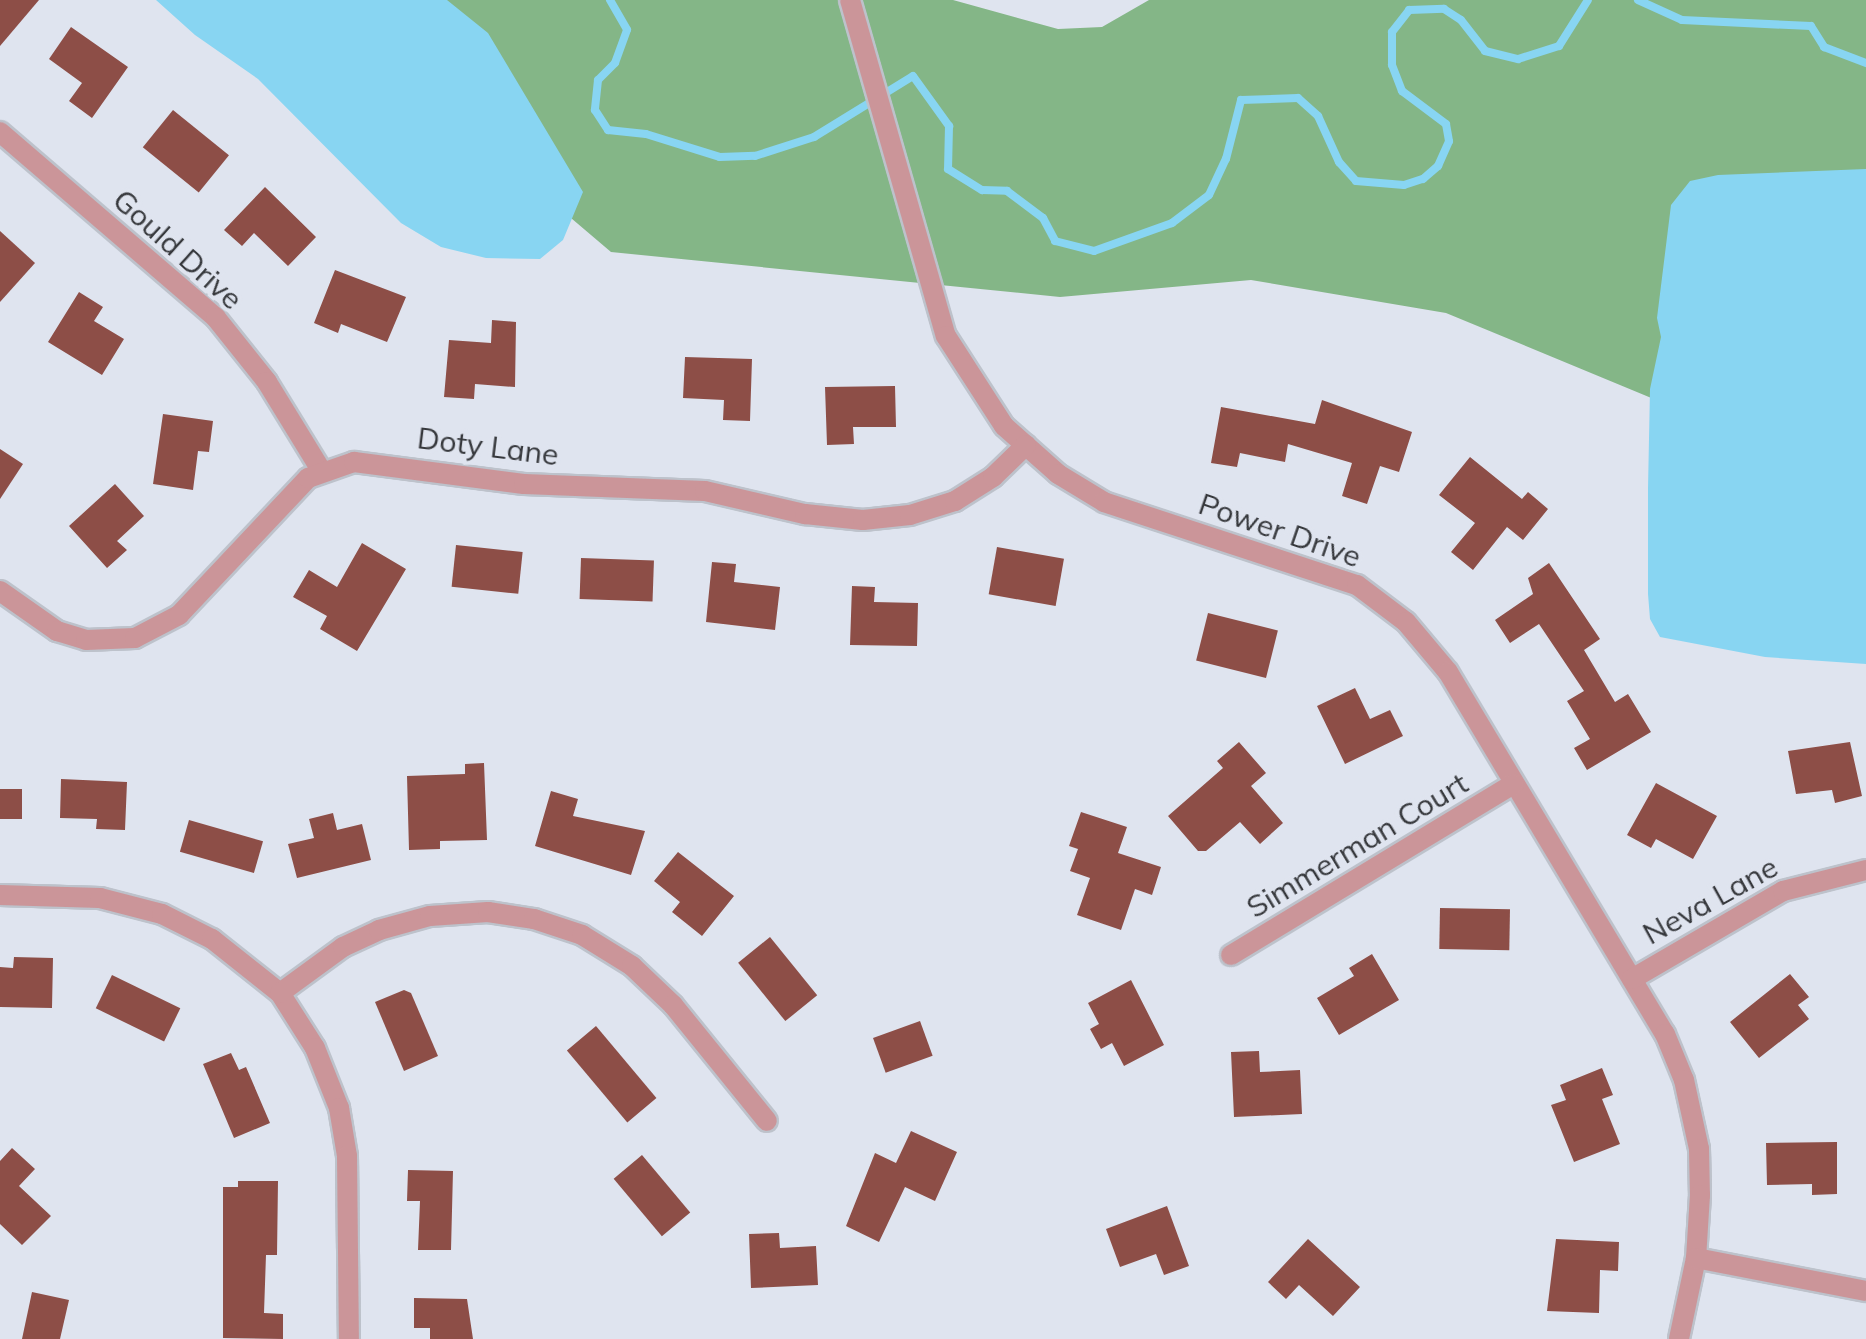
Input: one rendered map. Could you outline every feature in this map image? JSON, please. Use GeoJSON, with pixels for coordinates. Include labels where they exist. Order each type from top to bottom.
{"type":"FeatureCollection","features":[{"type":"Feature","properties":{"kind":"street","name":"Power Drive"},"geometry":{"type":"LineString","coordinates":[[850,0],[894,169],[946,336],[986,401],[1026,445],[1058,474],[1104,502],[1357,585],[1406,622],[1448,672],[1665,1034],[1692,1109],[1700,1180],[1696,1258],[1679,1339]]}},
{"type":"Feature","properties":{"kind":"street","name":"Gould Drive"},"geometry":{"type":"LineString","coordinates":[[0,132],[216,318],[267,382],[321,470]]}},
{"type":"Feature","properties":{"kind":"street","name":"Doty Lane"},"geometry":{"type":"LineString","coordinates":[[321,470],[382,462],[524,484],[705,491],[805,514],[863,520],[910,515],[955,501],[993,477],[1026,445]]}},
{"type":"Feature","properties":{"kind":"street"},"geometry":{"type":"LineString","coordinates":[[0,591],[57,631],[86,640],[135,638],[179,615],[321,470]]}},
{"type":"Feature","properties":{"kind":"street","name":"Simmerman Court"},"geometry":{"type":"LineString","coordinates":[[1231,955],[1513,784]]}},
{"type":"Feature","properties":{"kind":"street","name":"Neva Lane"},"geometry":{"type":"LineString","coordinates":[[1632,979],[1783,891],[1866,870]]}},
{"type":"Feature","properties":{"kind":"street"},"geometry":{"type":"LineString","coordinates":[[0,895],[100,898],[162,914],[212,939],[280,993],[315,1048],[339,1108],[347,1156],[349,1339]]}},
{"type":"Feature","properties":{"kind":"street"},"geometry":{"type":"LineString","coordinates":[[280,993],[343,947],[379,930],[430,916],[488,912],[534,919],[582,935],[632,966],[673,1005],[767,1121]]}},
{"type":"Feature","properties":{"kind":"street"},"geometry":{"type":"LineString","coordinates":[[1696,1258],[1866,1291]]}},
{"type":"Feature","properties":{"kind":"green space"},"geometry":{"type":"Polygon","coordinates":[[[314,0],[953,0],[1058,29],[1102,27],[1149,0],[1866,0],[1866,448],[1731,431],[1446,313],[1251,280],[1060,297],[611,252],[314,0]]]}},
{"type":"Feature","properties":{"kind":"water"},"geometry":{"type":"Polygon","coordinates":[[[156,0],[447,0],[488,33],[583,192],[563,240],[540,259],[486,258],[441,247],[401,223],[258,79],[195,35],[156,0]]]}},
{"type":"Feature","properties":{"kind":"water"},"geometry":{"type":"Polygon","coordinates":[[[1866,169],[1866,664],[1765,657],[1660,637],[1650,619],[1648,594],[1650,389],[1661,337],[1657,318],[1671,205],[1690,181],[1718,175],[1866,169]]]}},
{"type":"Feature","properties":{"kind":"building"},"geometry":{"type":"Polygon","coordinates":[[[0,0],[39,0],[0,46],[0,0]]]}},
{"type":"Feature","properties":{"kind":"building"},"geometry":{"type":"Polygon","coordinates":[[[71,27],[128,67],[92,118],[69,101],[82,83],[49,59],[71,27]]]}},
{"type":"Feature","properties":{"kind":"building"},"geometry":{"type":"Polygon","coordinates":[[[173,110],[229,155],[199,193],[143,147],[173,110]]]}},
{"type":"Feature","properties":{"kind":"building"},"geometry":{"type":"Polygon","coordinates":[[[265,187],[316,237],[288,266],[254,233],[242,246],[224,230],[265,187]]]}},
{"type":"Feature","properties":{"kind":"building"},"geometry":{"type":"Polygon","coordinates":[[[0,231],[35,263],[0,302],[0,231]]]}},
{"type":"Feature","properties":{"kind":"building"},"geometry":{"type":"Polygon","coordinates":[[[335,270],[406,297],[387,342],[341,324],[338,333],[314,323],[335,270]]]}},
{"type":"Feature","properties":{"kind":"building"},"geometry":{"type":"Polygon","coordinates":[[[79,292],[103,307],[94,321],[124,339],[102,375],[48,342],[79,292]]]}},
{"type":"Feature","properties":{"kind":"building"},"geometry":{"type":"Polygon","coordinates":[[[492,320],[516,322],[515,387],[475,384],[474,399],[444,397],[449,340],[491,343],[492,320]]]}},
{"type":"Feature","properties":{"kind":"building"},"geometry":{"type":"Polygon","coordinates":[[[685,357],[752,359],[750,421],[723,420],[724,400],[683,398],[685,357]]]}},
{"type":"Feature","properties":{"kind":"building"},"geometry":{"type":"Polygon","coordinates":[[[895,386],[896,427],[853,427],[854,444],[827,445],[825,387],[895,386]]]}},
{"type":"Feature","properties":{"kind":"building"},"geometry":{"type":"Polygon","coordinates":[[[1322,400],[1412,432],[1399,472],[1380,466],[1367,504],[1342,496],[1352,463],[1288,444],[1285,462],[1240,453],[1237,467],[1211,463],[1221,407],[1315,424],[1322,400]]]}},
{"type":"Feature","properties":{"kind":"building"},"geometry":{"type":"Polygon","coordinates":[[[163,414],[213,421],[209,452],[198,451],[193,490],[153,484],[163,414]]]}},
{"type":"Feature","properties":{"kind":"building"},"geometry":{"type":"Polygon","coordinates":[[[0,449],[23,464],[0,499],[0,449]]]}},
{"type":"Feature","properties":{"kind":"building"},"geometry":{"type":"Polygon","coordinates":[[[1470,457],[1522,499],[1528,492],[1548,509],[1523,540],[1507,527],[1473,570],[1451,552],[1475,523],[1439,495],[1470,457]]]}},
{"type":"Feature","properties":{"kind":"building"},"geometry":{"type":"Polygon","coordinates":[[[115,484],[144,516],[117,541],[127,550],[107,568],[69,526],[115,484]]]}},
{"type":"Feature","properties":{"kind":"building"},"geometry":{"type":"Polygon","coordinates":[[[362,543],[406,569],[357,651],[320,629],[327,616],[293,597],[309,570],[337,587],[362,543]]]}},
{"type":"Feature","properties":{"kind":"building"},"geometry":{"type":"Polygon","coordinates":[[[456,545],[523,552],[518,594],[452,587],[456,545]]]}},
{"type":"Feature","properties":{"kind":"building"},"geometry":{"type":"Polygon","coordinates":[[[997,547],[1064,559],[1056,606],[989,594],[997,547]]]}},
{"type":"Feature","properties":{"kind":"building"},"geometry":{"type":"Polygon","coordinates":[[[581,558],[654,561],[653,602],[580,599],[581,558]]]}},
{"type":"Feature","properties":{"kind":"building"},"geometry":{"type":"Polygon","coordinates":[[[712,562],[736,564],[734,582],[780,587],[775,630],[706,622],[712,562]]]}},
{"type":"Feature","properties":{"kind":"building"},"geometry":{"type":"Polygon","coordinates":[[[1549,563],[1600,639],[1584,650],[1615,702],[1628,694],[1651,732],[1587,770],[1574,748],[1590,739],[1567,701],[1584,691],[1539,624],[1510,643],[1495,620],[1533,594],[1528,578],[1549,563]]]}},
{"type":"Feature","properties":{"kind":"building"},"geometry":{"type":"Polygon","coordinates":[[[852,586],[875,587],[874,602],[918,603],[917,646],[850,645],[852,586]]]}},
{"type":"Feature","properties":{"kind":"building"},"geometry":{"type":"Polygon","coordinates":[[[1208,613],[1278,630],[1266,678],[1196,661],[1208,613]]]}},
{"type":"Feature","properties":{"kind":"building"},"geometry":{"type":"Polygon","coordinates":[[[1355,688],[1370,719],[1390,710],[1403,736],[1345,764],[1317,706],[1355,688]]]}},
{"type":"Feature","properties":{"kind":"building"},"geometry":{"type":"Polygon","coordinates":[[[1239,742],[1266,773],[1251,786],[1283,823],[1260,844],[1240,822],[1206,851],[1198,851],[1168,816],[1223,768],[1217,761],[1239,742]]]}},
{"type":"Feature","properties":{"kind":"building"},"geometry":{"type":"Polygon","coordinates":[[[1850,742],[1862,796],[1835,803],[1832,790],[1796,794],[1788,751],[1850,742]]]}},
{"type":"Feature","properties":{"kind":"building"},"geometry":{"type":"Polygon","coordinates":[[[484,763],[487,840],[440,841],[440,849],[409,850],[407,776],[465,774],[465,764],[484,763]]]}},
{"type":"Feature","properties":{"kind":"building"},"geometry":{"type":"Polygon","coordinates":[[[61,779],[127,782],[125,830],[96,829],[97,819],[60,818],[61,779]]]}},
{"type":"Feature","properties":{"kind":"building"},"geometry":{"type":"Polygon","coordinates":[[[1656,783],[1717,816],[1693,859],[1656,839],[1651,848],[1627,835],[1656,783]]]}},
{"type":"Feature","properties":{"kind":"building"},"geometry":{"type":"Polygon","coordinates":[[[0,789],[22,789],[22,819],[0,819],[0,789]]]}},
{"type":"Feature","properties":{"kind":"building"},"geometry":{"type":"Polygon","coordinates":[[[551,791],[578,799],[573,816],[645,831],[631,875],[535,846],[551,791]]]}},
{"type":"Feature","properties":{"kind":"building"},"geometry":{"type":"Polygon","coordinates":[[[1081,812],[1127,827],[1118,853],[1161,867],[1152,895],[1135,889],[1121,930],[1077,915],[1090,878],[1070,871],[1078,849],[1069,846],[1081,812]]]}},
{"type":"Feature","properties":{"kind":"building"},"geometry":{"type":"Polygon","coordinates":[[[333,813],[337,830],[362,824],[371,860],[297,878],[288,844],[314,838],[309,819],[333,813]]]}},
{"type":"Feature","properties":{"kind":"building"},"geometry":{"type":"Polygon","coordinates":[[[189,820],[263,841],[254,873],[180,852],[189,820]]]}},
{"type":"Feature","properties":{"kind":"building"},"geometry":{"type":"Polygon","coordinates":[[[678,852],[734,896],[702,936],[672,912],[680,902],[654,881],[678,852]]]}},
{"type":"Feature","properties":{"kind":"building"},"geometry":{"type":"Polygon","coordinates":[[[1440,908],[1510,909],[1509,950],[1439,949],[1440,908]]]}},
{"type":"Feature","properties":{"kind":"building"},"geometry":{"type":"Polygon","coordinates":[[[770,937],[817,995],[785,1021],[738,963],[770,937]]]}},
{"type":"Feature","properties":{"kind":"building"},"geometry":{"type":"Polygon","coordinates":[[[1372,954],[1399,1000],[1339,1035],[1317,998],[1354,976],[1349,968],[1372,954]]]}},
{"type":"Feature","properties":{"kind":"building"},"geometry":{"type":"Polygon","coordinates":[[[14,957],[53,958],[52,1008],[0,1007],[0,967],[13,968],[14,957]]]}},
{"type":"Feature","properties":{"kind":"building"},"geometry":{"type":"Polygon","coordinates":[[[1790,974],[1809,997],[1798,1005],[1809,1019],[1759,1058],[1730,1022],[1790,974]]]}},
{"type":"Feature","properties":{"kind":"building"},"geometry":{"type":"Polygon","coordinates":[[[112,975],[180,1008],[164,1042],[96,1008],[112,975]]]}},
{"type":"Feature","properties":{"kind":"building"},"geometry":{"type":"Polygon","coordinates":[[[1131,980],[1164,1045],[1124,1066],[1112,1043],[1101,1049],[1090,1029],[1099,1024],[1088,1003],[1131,980]]]}},
{"type":"Feature","properties":{"kind":"building"},"geometry":{"type":"Polygon","coordinates":[[[404,990],[411,993],[438,1056],[404,1071],[375,1002],[404,990]]]}},
{"type":"Feature","properties":{"kind":"building"},"geometry":{"type":"Polygon","coordinates":[[[920,1021],[933,1056],[886,1073],[873,1038],[920,1021]]]}},
{"type":"Feature","properties":{"kind":"building"},"geometry":{"type":"Polygon","coordinates":[[[596,1026],[656,1098],[627,1122],[567,1050],[596,1026]]]}},
{"type":"Feature","properties":{"kind":"building"},"geometry":{"type":"Polygon","coordinates":[[[1259,1051],[1260,1072],[1300,1070],[1302,1114],[1234,1117],[1231,1052],[1259,1051]]]}},
{"type":"Feature","properties":{"kind":"building"},"geometry":{"type":"Polygon","coordinates":[[[231,1053],[239,1070],[246,1067],[270,1123],[234,1138],[203,1064],[231,1053]]]}},
{"type":"Feature","properties":{"kind":"building"},"geometry":{"type":"Polygon","coordinates":[[[1602,1068],[1613,1095],[1602,1099],[1620,1144],[1574,1162],[1551,1105],[1566,1100],[1560,1085],[1602,1068]]]}},
{"type":"Feature","properties":{"kind":"building"},"geometry":{"type":"Polygon","coordinates":[[[911,1131],[957,1152],[935,1201],[905,1187],[879,1242],[846,1226],[875,1153],[896,1163],[911,1131]]]}},
{"type":"Feature","properties":{"kind":"building"},"geometry":{"type":"Polygon","coordinates":[[[1837,1142],[1837,1194],[1812,1195],[1812,1184],[1767,1185],[1766,1143],[1837,1142]]]}},
{"type":"Feature","properties":{"kind":"building"},"geometry":{"type":"Polygon","coordinates":[[[12,1148],[35,1169],[19,1186],[51,1216],[22,1245],[0,1224],[0,1161],[12,1148]]]}},
{"type":"Feature","properties":{"kind":"building"},"geometry":{"type":"Polygon","coordinates":[[[642,1155],[690,1212],[662,1236],[614,1179],[642,1155]]]}},
{"type":"Feature","properties":{"kind":"building"},"geometry":{"type":"Polygon","coordinates":[[[408,1170],[453,1171],[451,1250],[418,1250],[420,1201],[407,1201],[408,1170]]]}},
{"type":"Feature","properties":{"kind":"building"},"geometry":{"type":"Polygon","coordinates":[[[238,1181],[278,1181],[277,1255],[266,1255],[264,1313],[283,1314],[283,1339],[223,1338],[223,1187],[238,1187],[238,1181]]]}},
{"type":"Feature","properties":{"kind":"building"},"geometry":{"type":"Polygon","coordinates":[[[1167,1206],[1189,1266],[1164,1275],[1156,1254],[1120,1267],[1106,1229],[1167,1206]]]}},
{"type":"Feature","properties":{"kind":"building"},"geometry":{"type":"Polygon","coordinates":[[[779,1233],[780,1248],[816,1246],[818,1285],[751,1288],[749,1234],[779,1233]]]}},
{"type":"Feature","properties":{"kind":"building"},"geometry":{"type":"Polygon","coordinates":[[[1308,1239],[1360,1287],[1333,1316],[1299,1285],[1286,1299],[1268,1282],[1308,1239]]]}},
{"type":"Feature","properties":{"kind":"building"},"geometry":{"type":"Polygon","coordinates":[[[1556,1239],[1619,1242],[1618,1271],[1600,1270],[1599,1313],[1547,1311],[1556,1239]]]}},
{"type":"Feature","properties":{"kind":"building"},"geometry":{"type":"Polygon","coordinates":[[[32,1292],[69,1300],[60,1339],[22,1339],[32,1292]]]}},
{"type":"Feature","properties":{"kind":"building"},"geometry":{"type":"Polygon","coordinates":[[[414,1298],[467,1299],[473,1339],[430,1339],[430,1328],[414,1328],[414,1298]]]}},
{"type":"Feature","properties":{"kind":"waterway"},"geometry":{"type":"LineString","coordinates":[[610,0],[627,30],[615,63],[598,80],[595,110],[608,130],[646,134],[720,157],[755,156],[814,137],[913,76],[949,126],[948,169],[982,190],[1007,191],[1043,218],[1055,241],[1094,251],[1172,223],[1209,195],[1226,159],[1241,100],[1298,98],[1318,116],[1339,162],[1356,181],[1404,185],[1423,179],[1438,166],[1449,141],[1446,124],[1402,91],[1392,65],[1392,32],[1409,10],[1444,9],[1461,20],[1485,51],[1518,59],[1559,46],[1588,0]]}},
{"type":"Feature","properties":{"kind":"waterway"},"geometry":{"type":"LineString","coordinates":[[1638,0],[1682,20],[1811,26],[1824,47],[1866,63]]}}]}
